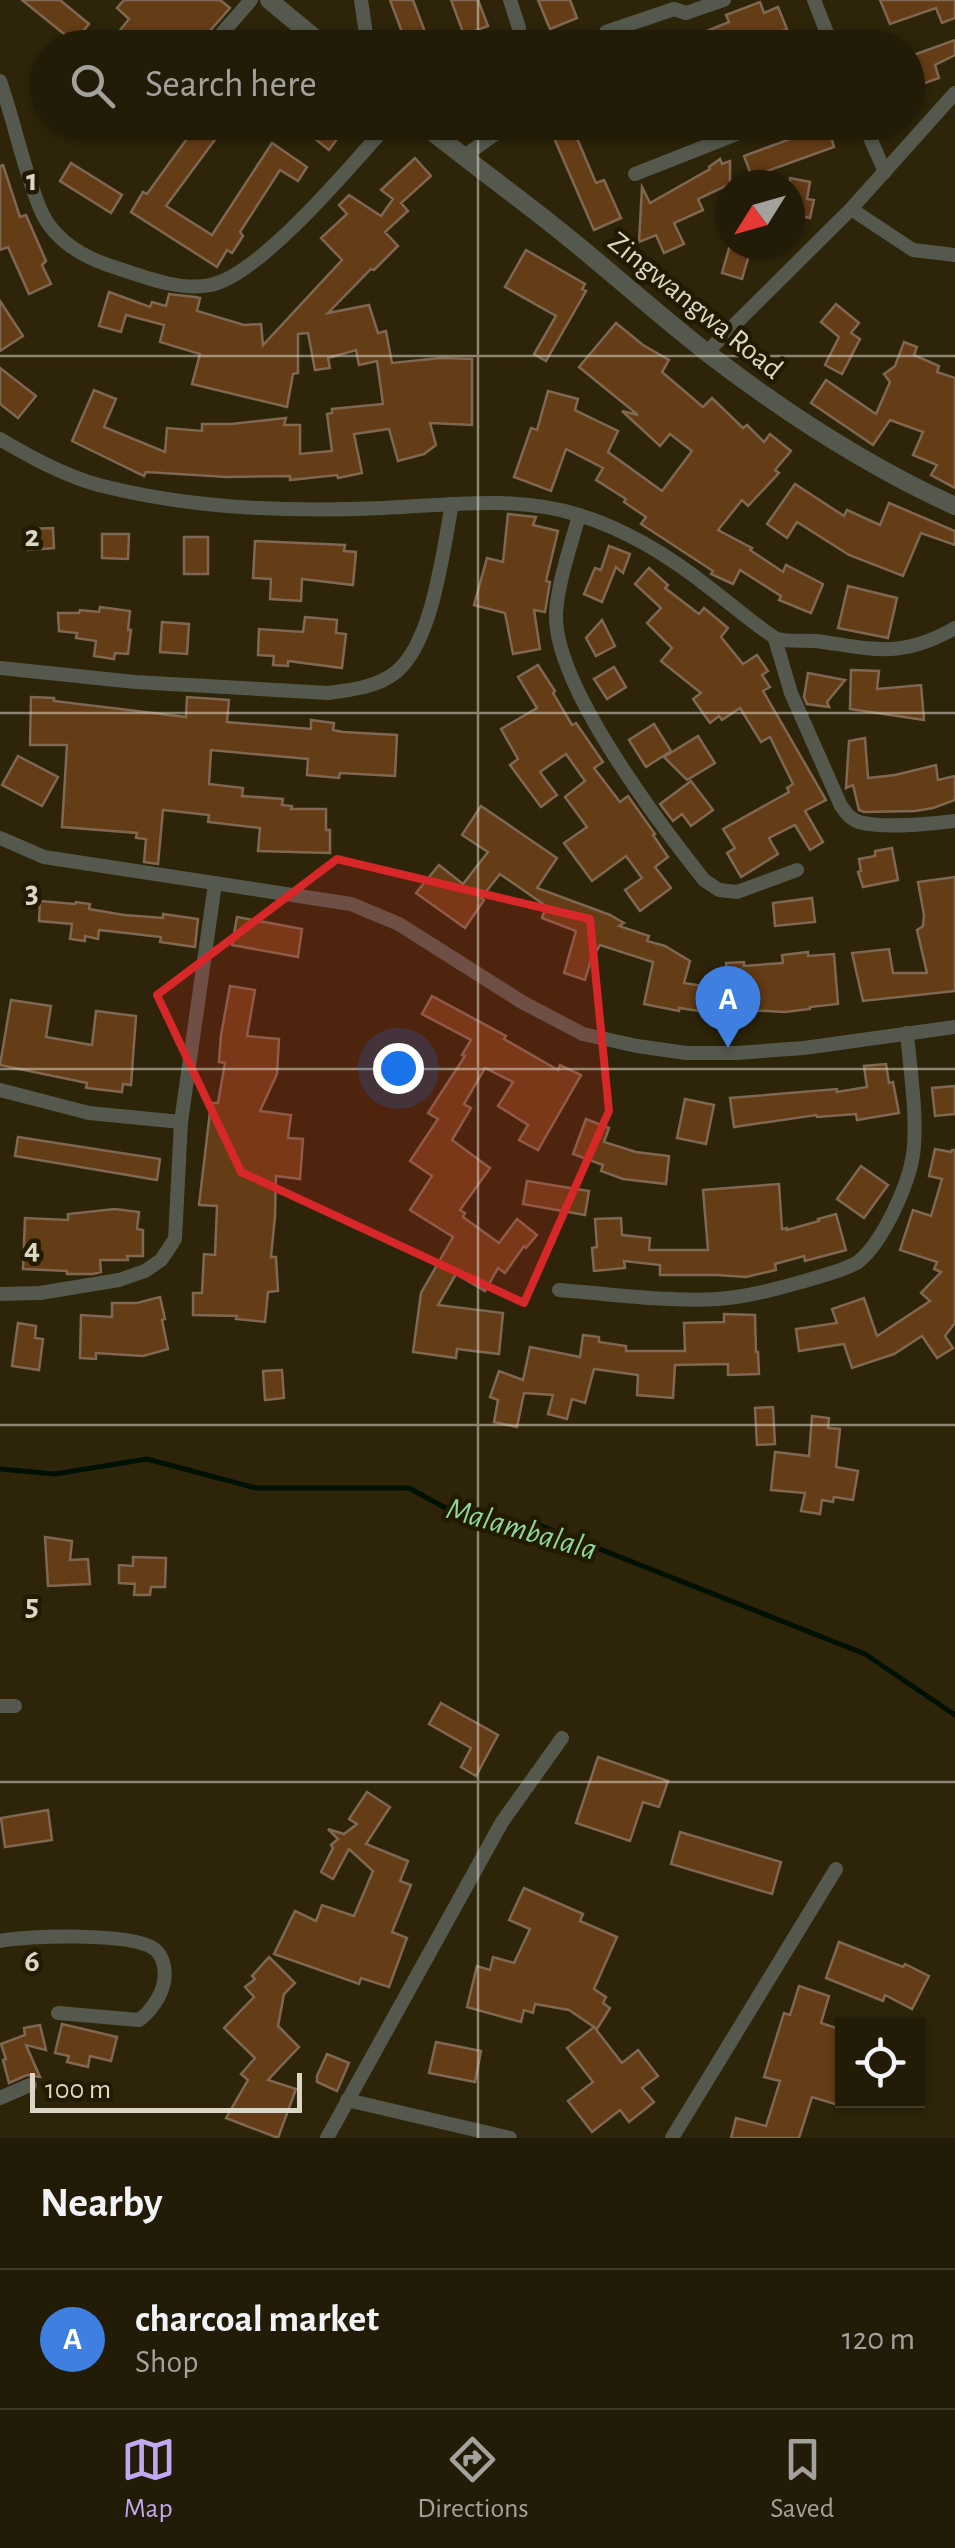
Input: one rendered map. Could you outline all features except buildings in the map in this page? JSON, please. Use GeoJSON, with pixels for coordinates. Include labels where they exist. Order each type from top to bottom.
{"type":"FeatureCollection","features":[{"type":"Feature","properties":{"kind":"street"},"geometry":{"type":"LineString","coordinates":[[225,30],[251,0]]}},
{"type":"Feature","properties":{"kind":"street"},"geometry":{"type":"LineString","coordinates":[[269,0],[305,30]]}},
{"type":"Feature","properties":{"kind":"street"},"geometry":{"type":"LineString","coordinates":[[361,0],[365,30]]}},
{"type":"Feature","properties":{"kind":"street"},"geometry":{"type":"LineString","coordinates":[[510,0],[519,30]]}},
{"type":"Feature","properties":{"kind":"street"},"geometry":{"type":"LineString","coordinates":[[612,30],[674,10],[686,13],[724,0]]}},
{"type":"Feature","properties":{"kind":"street"},"geometry":{"type":"LineString","coordinates":[[814,0],[826,30]]}},
{"type":"Feature","properties":{"kind":"street"},"geometry":{"type":"LineString","coordinates":[[0,81],[43,215],[64,241],[94,261],[179,285],[209,286],[232,278],[299,222],[374,140]]}},
{"type":"Feature","properties":{"kind":"street"},"geometry":{"type":"LineString","coordinates":[[925,126],[955,93]]}},
{"type":"Feature","properties":{"kind":"street","name":"Zingwangwa Road"},"geometry":{"type":"LineString","coordinates":[[442,140],[770,400],[838,445],[955,506]]}},
{"type":"Feature","properties":{"kind":"street"},"geometry":{"type":"LineString","coordinates":[[463,157],[487,140]]}},
{"type":"Feature","properties":{"kind":"street"},"geometry":{"type":"LineString","coordinates":[[634,174],[721,140]]}},
{"type":"Feature","properties":{"kind":"street"},"geometry":{"type":"LineString","coordinates":[[871,140],[884,172]]}},
{"type":"Feature","properties":{"kind":"street"},"geometry":{"type":"LineString","coordinates":[[706,353],[851,209],[913,140]]}},
{"type":"Feature","properties":{"kind":"street"},"geometry":{"type":"LineString","coordinates":[[851,209],[913,250],[955,254]]}},
{"type":"Feature","properties":{"kind":"street"},"geometry":{"type":"LineString","coordinates":[[0,438],[62,471],[108,488],[212,504],[308,509],[502,502],[579,515],[647,543],[775,639],[810,739],[850,817],[860,822],[900,825],[955,820]]}},
{"type":"Feature","properties":{"kind":"street"},"geometry":{"type":"LineString","coordinates":[[0,668],[135,682],[329,693],[380,682],[397,672],[416,648],[433,598],[452,504]]}},
{"type":"Feature","properties":{"kind":"street"},"geometry":{"type":"LineString","coordinates":[[579,515],[556,614],[562,656],[581,698],[630,776],[704,880],[719,890],[737,892],[797,870]]}},
{"type":"Feature","properties":{"kind":"street"},"geometry":{"type":"LineString","coordinates":[[775,639],[876,651],[906,648],[955,628]]}},
{"type":"Feature","properties":{"kind":"street"},"geometry":{"type":"LineString","coordinates":[[0,838],[44,856],[351,904],[400,924],[522,1002],[583,1034],[637,1046],[686,1053],[736,1053],[804,1048],[955,1027]]}},
{"type":"Feature","properties":{"kind":"street"},"geometry":{"type":"LineString","coordinates":[[0,1294],[119,1280],[145,1271],[161,1260],[174,1239],[181,1122],[215,884]]}},
{"type":"Feature","properties":{"kind":"street"},"geometry":{"type":"LineString","coordinates":[[558,1290],[647,1298],[720,1299],[771,1291],[856,1263],[877,1241],[908,1177],[914,1152],[907,1033]]}},
{"type":"Feature","properties":{"kind":"street"},"geometry":{"type":"LineString","coordinates":[[0,1090],[88,1113],[181,1122]]}},
{"type":"Feature","properties":{"kind":"street"},"geometry":{"type":"LineString","coordinates":[[327,2138],[502,1822],[562,1738]]}},
{"type":"Feature","properties":{"kind":"street"},"geometry":{"type":"LineString","coordinates":[[672,2138],[836,1869]]}},
{"type":"Feature","properties":{"kind":"street"},"geometry":{"type":"LineString","coordinates":[[0,1941],[20,1936],[132,1940],[154,1948],[162,1956],[162,1992],[139,2020],[58,2013]]}},
{"type":"Feature","properties":{"kind":"street"},"geometry":{"type":"LineString","coordinates":[[0,2098],[30,2085]]}},
{"type":"Feature","properties":{"kind":"street"},"geometry":{"type":"LineString","coordinates":[[346,2100],[510,2138]]}},
{"type":"Feature","properties":{"kind":"highlighted area"},"geometry":{"type":"Polygon","coordinates":[[[337,859],[590,919],[609,1111],[524,1303],[241,1172],[157,995],[337,859]]]}},
{"type":"Feature","properties":{"kind":"waterway","name":"Malambalala"},"geometry":{"type":"LineString","coordinates":[[0,1469],[55,1474],[147,1459],[256,1488],[409,1488],[464,1518],[539,1525],[865,1654],[955,1715]]}},
{"type":"Feature","properties":{"kind":"place","name":"charcoal market"},"geometry":{"type":"Point","coordinates":[728,1048]}}]}
